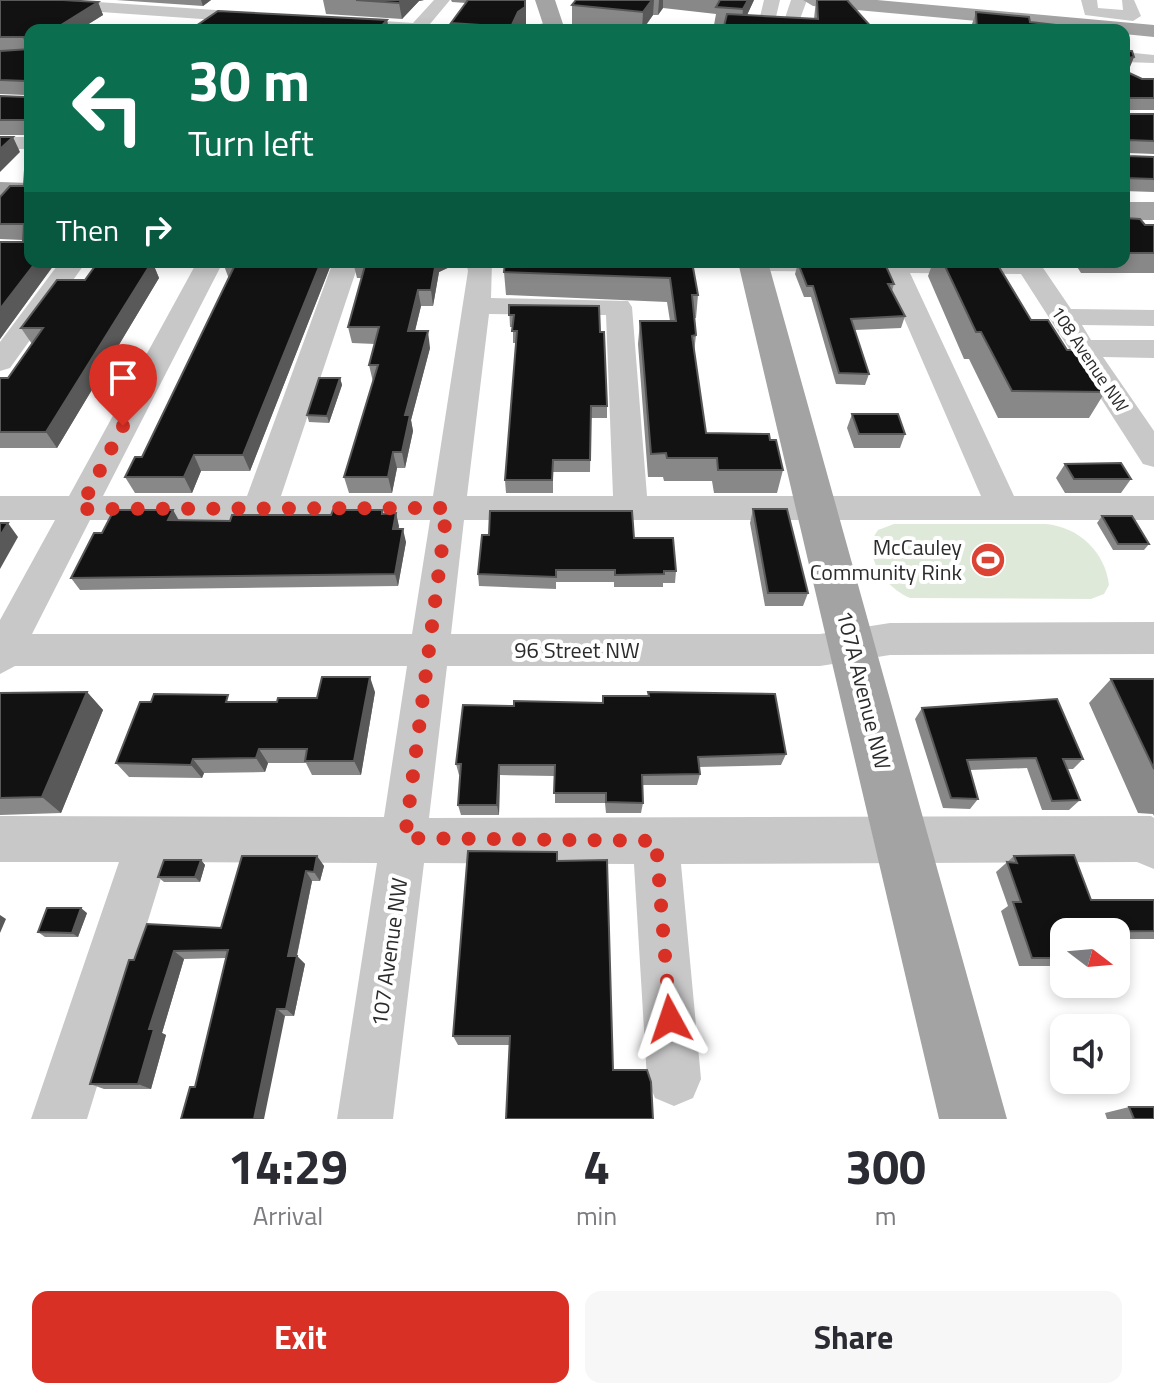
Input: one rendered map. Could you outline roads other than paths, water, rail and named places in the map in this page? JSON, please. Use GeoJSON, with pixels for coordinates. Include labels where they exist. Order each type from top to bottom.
{"type":"FeatureCollection","features":[{"type":"Feature","properties":{"kind":"main road"},"geometry":{"type":"LineString","coordinates":[[545,0],[553,24]]}},
{"type":"Feature","properties":{"kind":"main road"},"geometry":{"type":"LineString","coordinates":[[813,0],[1033,24]]}},
{"type":"Feature","properties":{"kind":"main road"},"geometry":{"type":"LineString","coordinates":[[1130,41],[1152,45]]}},
{"type":"Feature","properties":{"kind":"main road"},"geometry":{"type":"LineString","coordinates":[[1130,211],[1154,211]]}},
{"type":"Feature","properties":{"kind":"main road","name":"107A Avenue NW"},"geometry":{"type":"LineString","coordinates":[[755,268],[973,1119]]}},
{"type":"Feature","properties":{"kind":"street"},"geometry":{"type":"LineString","coordinates":[[0,0],[121,4],[284,19]]}},
{"type":"Feature","properties":{"kind":"street"},"geometry":{"type":"LineString","coordinates":[[200,24],[232,0]]}},
{"type":"Feature","properties":{"kind":"street"},"geometry":{"type":"LineString","coordinates":[[420,24],[442,0]]}},
{"type":"Feature","properties":{"kind":"street"},"geometry":{"type":"LineString","coordinates":[[766,24],[772,0]]}},
{"type":"Feature","properties":{"kind":"street"},"geometry":{"type":"LineString","coordinates":[[791,24],[799,0]]}},
{"type":"Feature","properties":{"kind":"street"},"geometry":{"type":"LineString","coordinates":[[1089,0],[1091,12],[1133,16],[1135,2],[1111,0]]}},
{"type":"Feature","properties":{"kind":"street"},"geometry":{"type":"LineString","coordinates":[[844,2],[866,21]]}},
{"type":"Feature","properties":{"kind":"street"},"geometry":{"type":"LineString","coordinates":[[327,22],[352,24]]}},
{"type":"Feature","properties":{"kind":"street"},"geometry":{"type":"LineString","coordinates":[[1130,54],[1152,45]]}},
{"type":"Feature","properties":{"kind":"street"},"geometry":{"type":"LineString","coordinates":[[0,143],[24,143]]}},
{"type":"Feature","properties":{"kind":"street"},"geometry":{"type":"LineString","coordinates":[[0,362],[69,268]]}},
{"type":"Feature","properties":{"kind":"street"},"geometry":{"type":"LineString","coordinates":[[1,652],[207,268]]}},
{"type":"Feature","properties":{"kind":"street"},"geometry":{"type":"LineString","coordinates":[[260,508],[344,268]]}},
{"type":"Feature","properties":{"kind":"street","name":"107 Avenue NW"},"geometry":{"type":"LineString","coordinates":[[365,1119],[405,838],[479,268]]}},
{"type":"Feature","properties":{"kind":"street"},"geometry":{"type":"LineString","coordinates":[[895,268],[1003,508]]}},
{"type":"Feature","properties":{"kind":"street","name":"108 Avenue NW"},"geometry":{"type":"LineString","coordinates":[[1030,268],[1154,456]]}},
{"type":"Feature","properties":{"kind":"street"},"geometry":{"type":"LineString","coordinates":[[476,306],[619,307],[631,508]]}},
{"type":"Feature","properties":{"kind":"street"},"geometry":{"type":"LineString","coordinates":[[1061,317],[1154,318]]}},
{"type":"Feature","properties":{"kind":"street"},"geometry":{"type":"LineString","coordinates":[[1082,348],[1154,349]]}},
{"type":"Feature","properties":{"kind":"street"},"geometry":{"type":"LineString","coordinates":[[0,508],[1154,508]]}},
{"type":"Feature","properties":{"kind":"street","name":"96 Street NW"},"geometry":{"type":"LineString","coordinates":[[1,652],[796,650],[918,638],[1154,638]]}},
{"type":"Feature","properties":{"kind":"street"},"geometry":{"type":"LineString","coordinates":[[0,839],[405,838],[904,844],[1151,839],[1154,846]]}},
{"type":"Feature","properties":{"kind":"street"},"geometry":{"type":"LineString","coordinates":[[59,1119],[150,839]]}},
{"type":"Feature","properties":{"kind":"street"},"geometry":{"type":"LineString","coordinates":[[656,841],[674,1079]]}},
{"type":"Feature","properties":{"kind":"place","name":"McCauley Community Rink"},"geometry":{"type":"Point","coordinates":[988,560]}}]}
